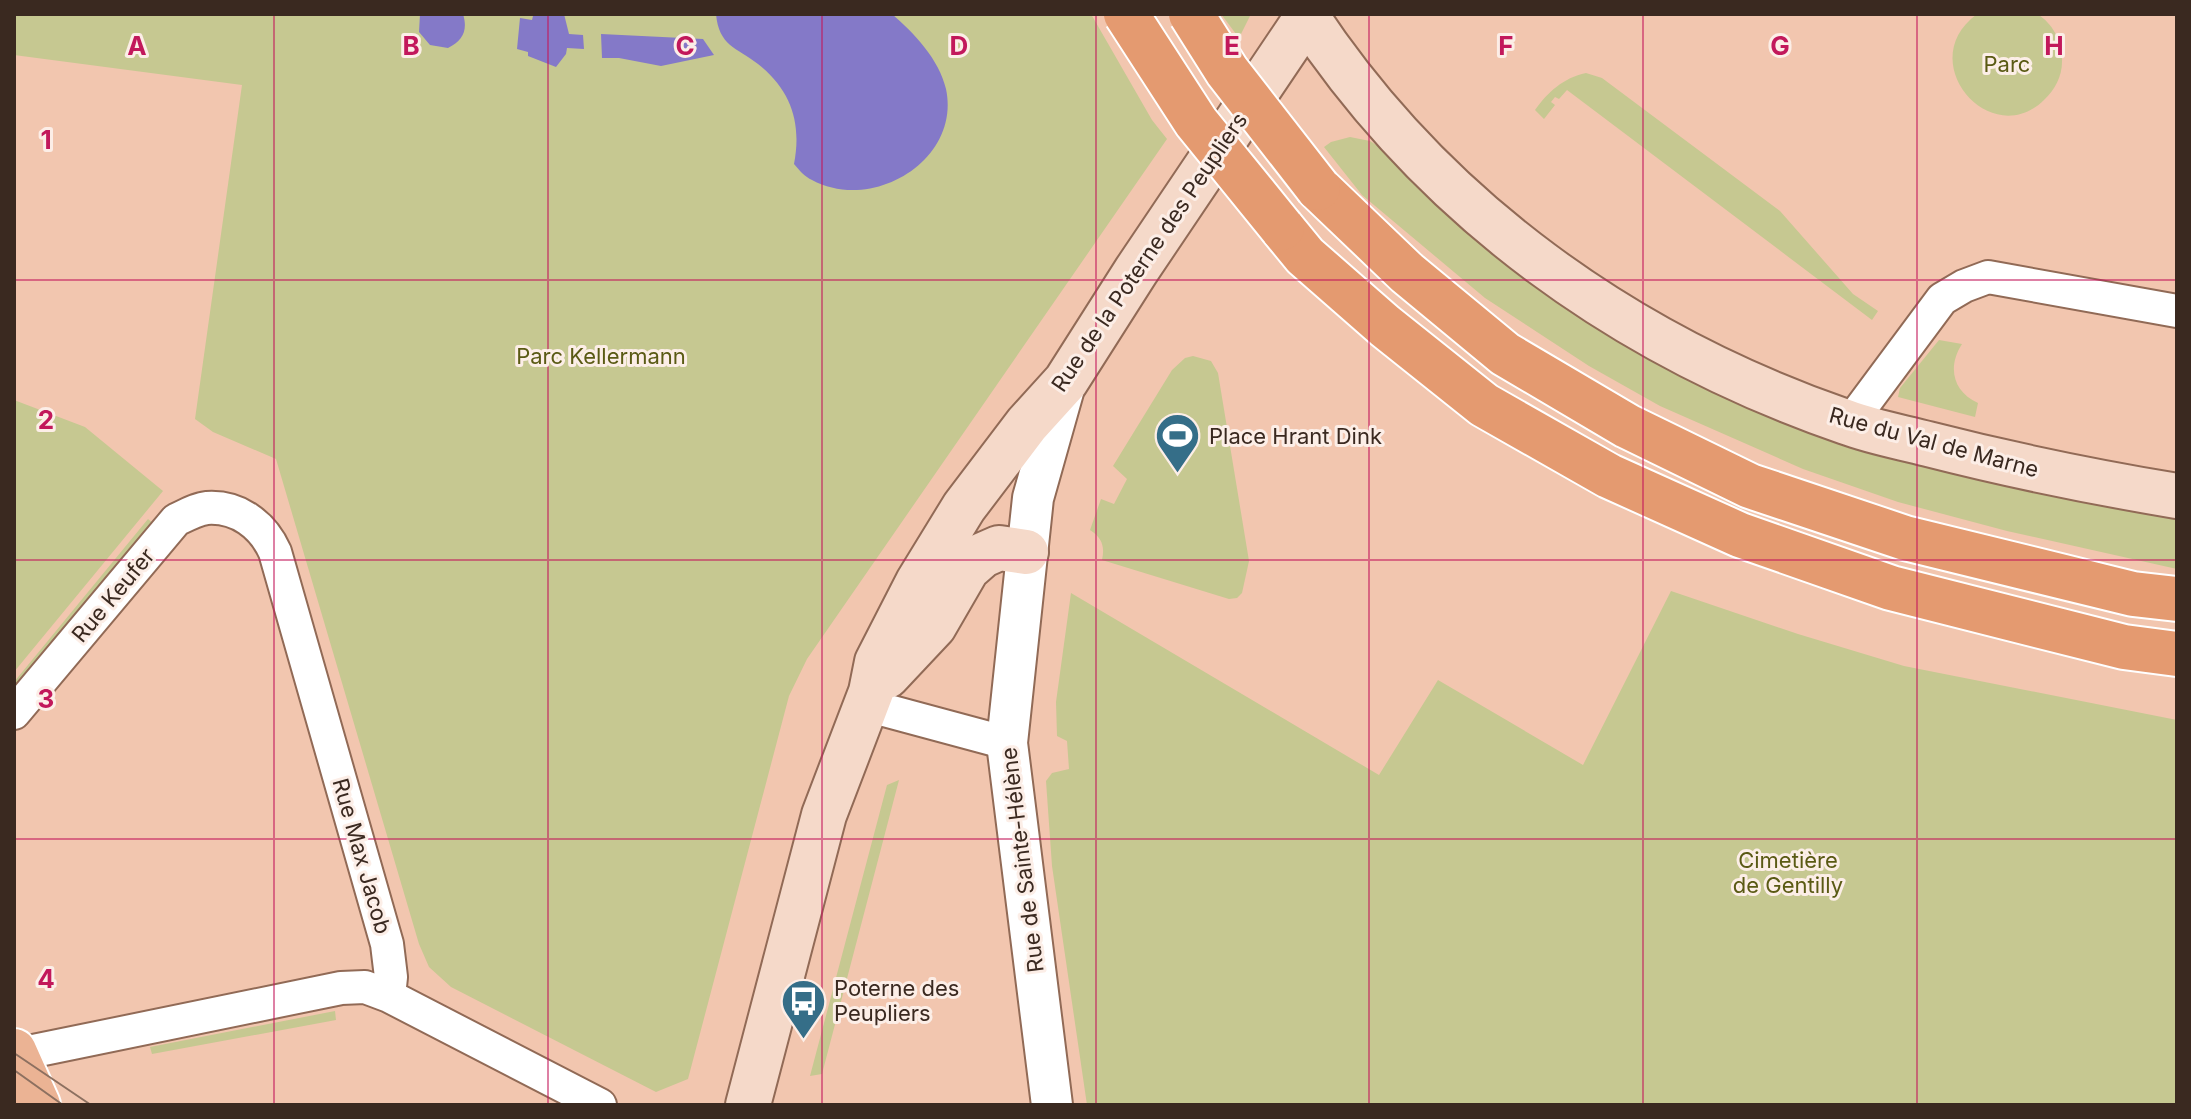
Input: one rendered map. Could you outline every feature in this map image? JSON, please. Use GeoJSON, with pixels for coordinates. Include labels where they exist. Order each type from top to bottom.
{"type":"FeatureCollection","features":[{"type":"Feature","properties":{"kind":"highway"},"geometry":{"type":"LineString","coordinates":[[1126,14],[1196,122],[1305,256],[1385,326],[1484,405],[1609,476],[1740,535],[1891,588],[2124,647],[2177,654]]}},
{"type":"Feature","properties":{"kind":"highway"},"geometry":{"type":"LineString","coordinates":[[1191,14],[1227,71],[1318,188],[1407,273],[1505,354],[1627,426],[1750,486],[1905,538],[2133,594],[2177,599]]}},
{"type":"Feature","properties":{"kind":"main road","name":"Rue de la Poterne des Peupliers"},"geometry":{"type":"LineString","coordinates":[[748,1105],[824,815],[868,698],[877,662],[918,582],[964,507],[1027,424],[1066,381],[1307,15]]}},
{"type":"Feature","properties":{"kind":"main road","name":"Rue du Val de Marne"},"geometry":{"type":"LineString","coordinates":[[1307,15],[1345,71],[1421,160],[1458,195],[1511,239],[1596,301],[1693,359],[1770,394],[1849,424],[1971,455],[2094,482],[2177,496]]}},
{"type":"Feature","properties":{"kind":"main road"},"geometry":{"type":"LineString","coordinates":[[868,698],[934,626],[967,569],[983,555],[999,548],[1026,552]]}},
{"type":"Feature","properties":{"kind":"main road"},"geometry":{"type":"LineString","coordinates":[[15,1053],[38,1105]]}},
{"type":"Feature","properties":{"kind":"street"},"geometry":{"type":"LineString","coordinates":[[1849,424],[1942,299],[1988,277],[2177,311]]}},
{"type":"Feature","properties":{"kind":"street","name":"Rue de Sainte-Hélène"},"geometry":{"type":"LineString","coordinates":[[1052,1105],[1007,743],[1033,498],[1066,381]]}},
{"type":"Feature","properties":{"kind":"street","name":"Rue Keufer"},"geometry":{"type":"LineString","coordinates":[[14,713],[176,520],[208,508],[229,511]]}},
{"type":"Feature","properties":{"kind":"street","name":"Rue Max Jacob"},"geometry":{"type":"LineString","coordinates":[[229,511],[257,525],[275,552],[387,944],[391,977],[389,996]]}},
{"type":"Feature","properties":{"kind":"street"},"geometry":{"type":"LineString","coordinates":[[868,698],[1007,743]]}},
{"type":"Feature","properties":{"kind":"street"},"geometry":{"type":"LineString","coordinates":[[15,1053],[341,988],[365,987],[389,996],[600,1105]]}},
{"type":"Feature","properties":{"kind":"green space","name":"Parc Kellermann"},"geometry":{"type":"Polygon","coordinates":[[[14,14],[1091,14],[1152,120],[1167,139],[807,659],[789,696],[688,1079],[656,1092],[451,987],[429,967],[419,944],[276,459],[213,432],[195,419],[242,85],[14,55],[14,14]]]}},
{"type":"Feature","properties":{"kind":"green space"},"geometry":{"type":"Polygon","coordinates":[[[1221,14],[1251,14],[1239,38],[1221,14]]]}},
{"type":"Feature","properties":{"kind":"green space","name":"Parc"},"geometry":{"type":"Polygon","coordinates":[[[1977,14],[2037,14],[2056,34],[2062,55],[2059,78],[2044,100],[2023,113],[2002,115],[1982,108],[1966,94],[1956,76],[1953,55],[1959,34],[1977,14]]]}},
{"type":"Feature","properties":{"kind":"green space"},"geometry":{"type":"Polygon","coordinates":[[[1586,73],[1602,78],[1780,211],[1853,294],[1878,311],[1872,320],[1567,90],[1551,102],[1555,105],[1544,119],[1535,110],[1557,87],[1570,78],[1586,73]]]}},
{"type":"Feature","properties":{"kind":"green space"},"geometry":{"type":"Polygon","coordinates":[[[1350,137],[1370,141],[1381,148],[1489,250],[1562,303],[1647,356],[2177,515],[2177,569],[2007,531],[1898,502],[1803,469],[1660,406],[1589,366],[1485,298],[1362,195],[1324,147],[1350,137]]]}},
{"type":"Feature","properties":{"kind":"green space"},"geometry":{"type":"Polygon","coordinates":[[[1939,340],[1962,344],[1955,361],[1955,378],[1963,392],[1978,403],[1975,417],[1898,397],[1900,388],[1939,340]]]}},
{"type":"Feature","properties":{"kind":"green space","name":"Place Hrant Dink"},"geometry":{"type":"Polygon","coordinates":[[[1193,356],[1211,361],[1218,373],[1249,561],[1242,593],[1237,598],[1229,599],[1102,560],[1102,543],[1090,530],[1101,499],[1114,504],[1127,479],[1113,466],[1172,370],[1185,358],[1193,356]]]}},
{"type":"Feature","properties":{"kind":"green space"},"geometry":{"type":"Polygon","coordinates":[[[14,400],[85,427],[163,491],[14,672],[14,400]]]}},
{"type":"Feature","properties":{"kind":"green space"},"geometry":{"type":"Polygon","coordinates":[[[148,519],[154,524],[14,693],[14,682],[148,519]]]}},
{"type":"Feature","properties":{"kind":"green space","name":"Cimetière de Gentilly"},"geometry":{"type":"Polygon","coordinates":[[[1671,591],[1904,666],[2177,720],[2177,1105],[1087,1105],[1052,866],[1046,781],[1052,773],[1069,769],[1067,741],[1057,736],[1056,702],[1071,593],[1379,775],[1438,680],[1583,765],[1671,591]]]}},
{"type":"Feature","properties":{"kind":"green space"},"geometry":{"type":"Polygon","coordinates":[[[899,780],[822,1074],[810,1076],[887,785],[899,780]]]}},
{"type":"Feature","properties":{"kind":"green space"},"geometry":{"type":"Polygon","coordinates":[[[335,1011],[336,1020],[152,1054],[150,1047],[335,1011]]]}},
{"type":"Feature","properties":{"kind":"shaded area"},"geometry":{"type":"Polygon","coordinates":[[[420,14],[463,14],[463,34],[448,48],[430,45],[419,32],[420,14]]]}},
{"type":"Feature","properties":{"kind":"shaded area"},"geometry":{"type":"Polygon","coordinates":[[[564,14],[569,34],[583,35],[584,49],[567,48],[556,67],[517,49],[520,18],[532,20],[533,16],[564,14]]]}},
{"type":"Feature","properties":{"kind":"shaded area"},"geometry":{"type":"Polygon","coordinates":[[[716,14],[892,14],[925,47],[943,78],[947,115],[940,138],[926,158],[908,174],[885,184],[861,190],[836,188],[809,179],[794,164],[795,121],[786,96],[769,74],[730,45],[721,33],[716,14]]]}},
{"type":"Feature","properties":{"kind":"shaded area"},"geometry":{"type":"Polygon","coordinates":[[[601,34],[703,39],[714,55],[661,66],[602,58],[601,34]]]}},
{"type":"Feature","properties":{"kind":"tram line"},"geometry":{"type":"LineString","coordinates":[[14,1053],[91,1105]]}},
{"type":"Feature","properties":{"kind":"tram line"},"geometry":{"type":"LineString","coordinates":[[14,1070],[63,1105]]}},
{"type":"Feature","properties":{"kind":"place","name":"Place Hrant Dink"},"geometry":{"type":"Point","coordinates":[1178,475]}},
{"type":"Feature","properties":{"kind":"place","name":"Poterne des Peupliers"},"geometry":{"type":"Point","coordinates":[803,1040]}}]}
